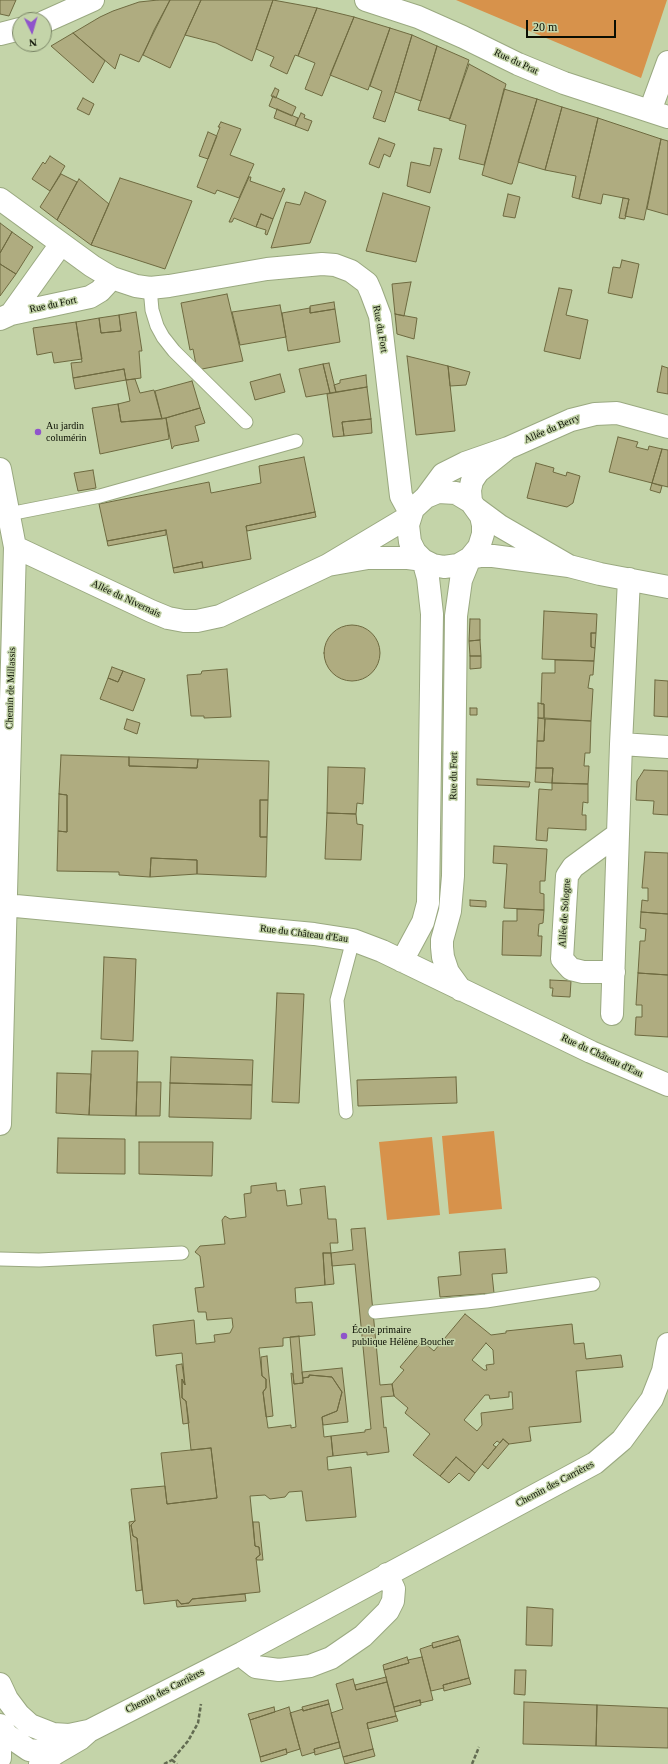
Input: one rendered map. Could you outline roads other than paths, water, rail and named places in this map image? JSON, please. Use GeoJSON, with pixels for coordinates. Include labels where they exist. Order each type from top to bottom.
{"type":"FeatureCollection","features":[{"type":"Feature","properties":{"kind":"street"},"geometry":{"type":"LineString","coordinates":[[52,18],[93,0]]}},
{"type":"Feature","properties":{"kind":"street","name":"Rue du Prat"},"geometry":{"type":"LineString","coordinates":[[366,0],[418,17],[518,64],[564,83],[659,114]]}},
{"type":"Feature","properties":{"kind":"street"},"geometry":{"type":"LineString","coordinates":[[0,34],[12,31]]}},
{"type":"Feature","properties":{"kind":"street"},"geometry":{"type":"LineString","coordinates":[[659,114],[668,62]]}},
{"type":"Feature","properties":{"kind":"street","name":"Rue du Fort"},"geometry":{"type":"LineString","coordinates":[[0,199],[92,266],[112,278],[136,286],[150,288],[267,269],[322,264],[335,265],[360,277],[366,283],[371,292],[380,316],[401,496],[410,516]]}},
{"type":"Feature","properties":{"kind":"street","name":"Rue du Fort"},"geometry":{"type":"LineString","coordinates":[[6,317],[61,244]]}},
{"type":"Feature","properties":{"kind":"street","name":"Rue du Fort"},"geometry":{"type":"LineString","coordinates":[[6,317],[90,297],[100,291],[112,278]]}},
{"type":"Feature","properties":{"kind":"street","name":"Allée du Berry"},"geometry":{"type":"LineString","coordinates":[[426,497],[443,474],[465,463],[508,448],[571,420],[595,414],[617,413],[668,427]]}},
{"type":"Feature","properties":{"kind":"street","name":"Allée du Berry"},"geometry":{"type":"LineString","coordinates":[[474,505],[470,490],[472,482],[478,472],[508,448]]}},
{"type":"Feature","properties":{"kind":"street","name":"Chemin de Millassis"},"geometry":{"type":"LineString","coordinates":[[0,470],[15,547],[5,725],[5,905],[2,944],[0,1124]]}},
{"type":"Feature","properties":{"kind":"street"},"geometry":{"type":"LineString","coordinates":[[474,505],[483,525],[483,534],[478,547],[470,558],[458,565],[444,567],[433,565],[423,560],[415,552],[410,542],[408,525],[410,516],[414,509],[426,497],[438,492],[447,492],[460,494],[474,505],[500,526],[569,566]]}},
{"type":"Feature","properties":{"kind":"street","name":"Allée du Nivernais"},"geometry":{"type":"LineString","coordinates":[[15,547],[151,612],[168,618],[196,622],[220,616],[328,566],[410,516]]}},
{"type":"Feature","properties":{"kind":"street"},"geometry":{"type":"LineString","coordinates":[[470,558],[493,556],[569,566],[668,587]]}},
{"type":"Feature","properties":{"kind":"street","name":"Allée du Nivernais"},"geometry":{"type":"LineString","coordinates":[[328,566],[368,558],[393,557],[423,560]]}},
{"type":"Feature","properties":{"kind":"street","name":"Rue du Fort"},"geometry":{"type":"LineString","coordinates":[[461,990],[452,979],[445,965],[442,940],[450,911],[453,876],[456,616],[461,580],[470,558]]}},
{"type":"Feature","properties":{"kind":"street"},"geometry":{"type":"LineString","coordinates":[[402,961],[423,922],[428,903],[432,614],[428,578],[423,560]]}},
{"type":"Feature","properties":{"kind":"street"},"geometry":{"type":"LineString","coordinates":[[612,1014],[621,744],[629,579]]}},
{"type":"Feature","properties":{"kind":"street"},"geometry":{"type":"LineString","coordinates":[[621,744],[668,747]]}},
{"type":"Feature","properties":{"kind":"street","name":"Allée de Sologne"},"geometry":{"type":"LineString","coordinates":[[614,972],[583,972],[571,969],[562,959],[567,876],[573,867],[618,834]]}},
{"type":"Feature","properties":{"kind":"street","name":"Rue du Château d'Eau"},"geometry":{"type":"LineString","coordinates":[[5,905],[306,933],[352,940],[402,961],[591,1052],[668,1085]]}},
{"type":"Feature","properties":{"kind":"street","name":"Chemin des Carrières"},"geometry":{"type":"LineString","coordinates":[[0,1684],[7,1699],[19,1715],[30,1725],[53,1734],[69,1735],[89,1731],[242,1653],[595,1463],[610,1451],[626,1434],[652,1399],[663,1371],[668,1344]]}},
{"type":"Feature","properties":{"kind":"street"},"geometry":{"type":"LineString","coordinates":[[242,1653],[247,1660],[256,1667],[279,1670],[310,1666],[331,1658],[363,1636],[388,1611],[392,1601],[394,1589],[387,1574]]}},
{"type":"Feature","properties":{"kind":"street","name":"Chemin des Carrières"},"geometry":{"type":"LineString","coordinates":[[0,1724],[7,1735],[29,1750],[48,1758],[80,1740],[89,1731]]}},
{"type":"Feature","properties":{"kind":"street"},"geometry":{"type":"LineString","coordinates":[[0,1738],[0,1758]]}},
{"type":"Feature","properties":{"kind":"lane"},"geometry":{"type":"LineString","coordinates":[[150,288],[152,310],[157,326],[163,337],[174,351],[246,422]]}},
{"type":"Feature","properties":{"kind":"lane"},"geometry":{"type":"LineString","coordinates":[[9,514],[100,496],[296,441]]}},
{"type":"Feature","properties":{"kind":"lane"},"geometry":{"type":"LineString","coordinates":[[346,1112],[337,1000],[352,940]]}},
{"type":"Feature","properties":{"kind":"lane"},"geometry":{"type":"LineString","coordinates":[[0,1259],[39,1260],[182,1253]]}},
{"type":"Feature","properties":{"kind":"lane"},"geometry":{"type":"LineString","coordinates":[[375,1312],[486,1301],[594,1284]]}},
{"type":"Feature","properties":{"kind":"place","name":"Au jardin columérin"},"geometry":{"type":"Point","coordinates":[38,432]}},
{"type":"Feature","properties":{"kind":"place","name":"École primaire publique Hélène Boucher"},"geometry":{"type":"Point","coordinates":[344,1336]}}]}
